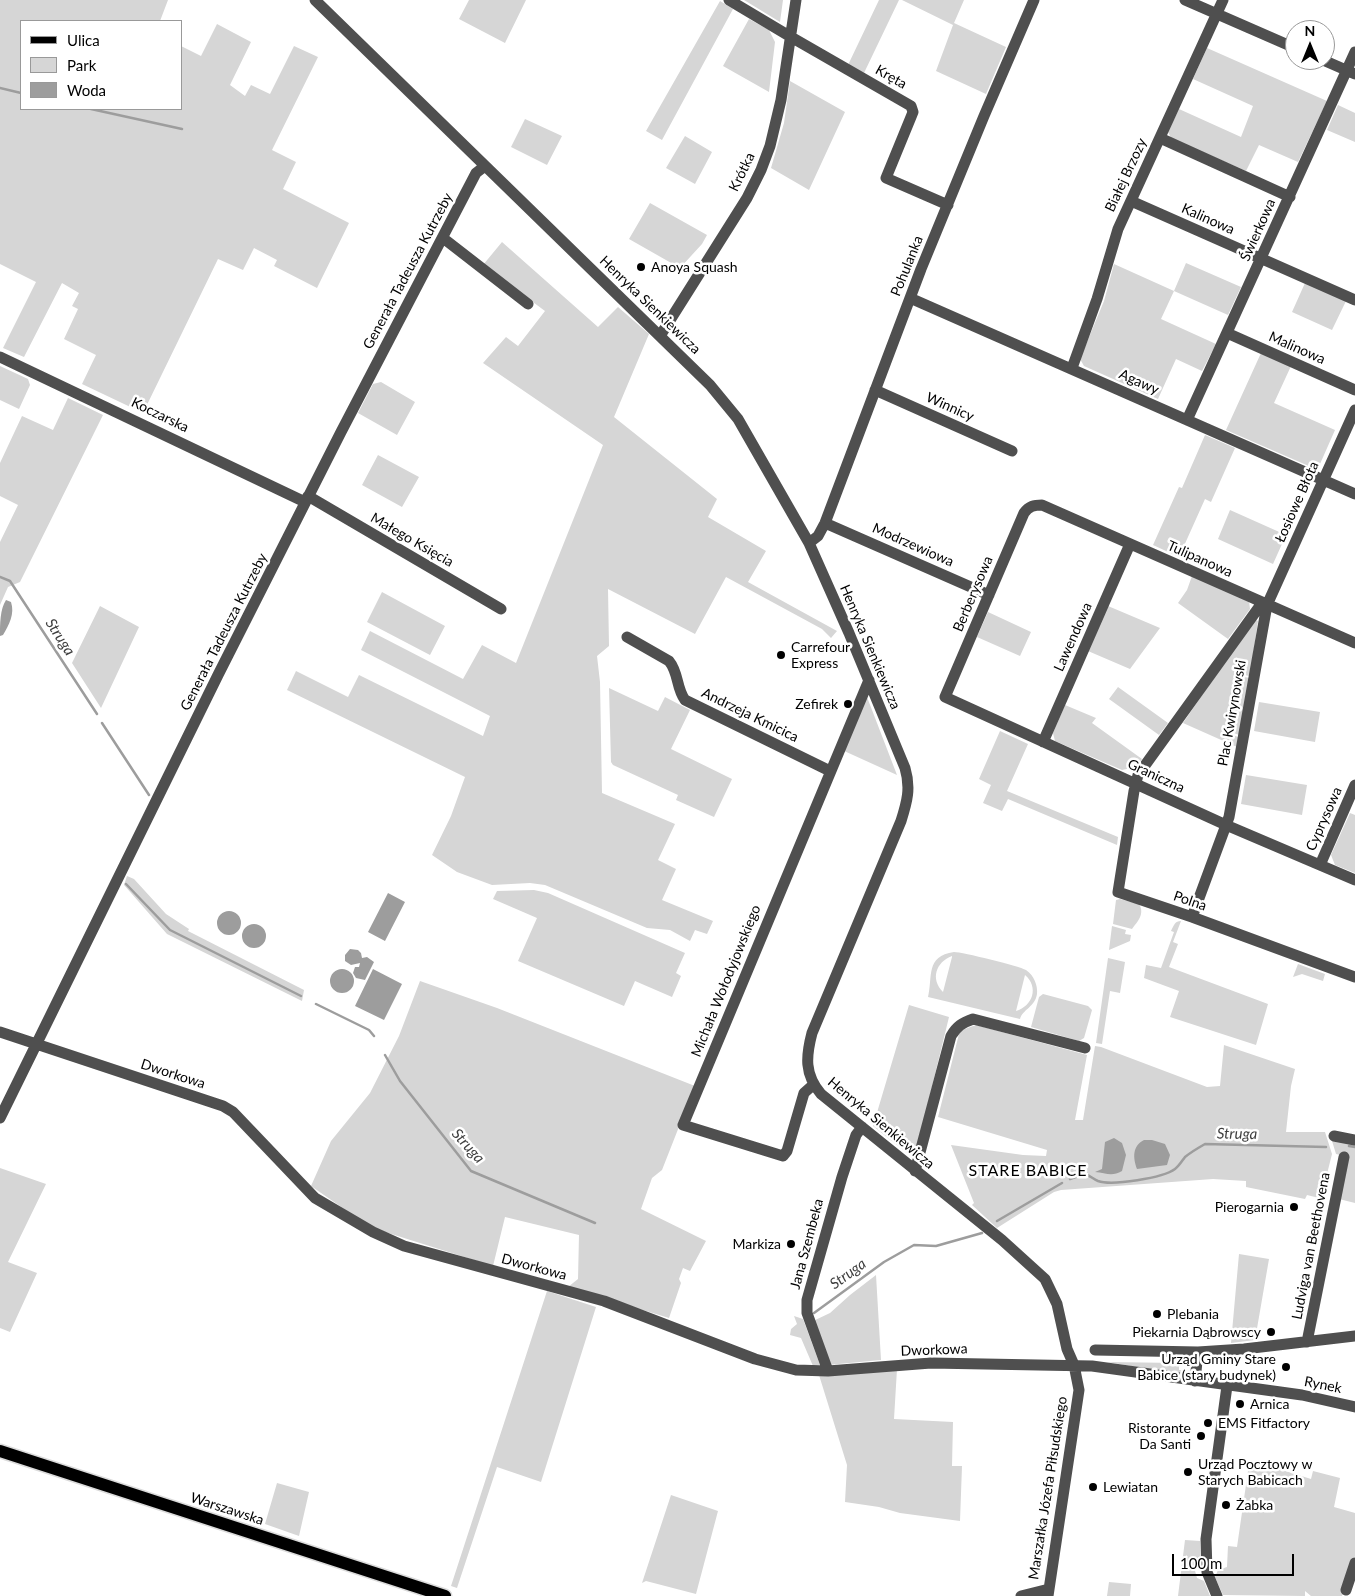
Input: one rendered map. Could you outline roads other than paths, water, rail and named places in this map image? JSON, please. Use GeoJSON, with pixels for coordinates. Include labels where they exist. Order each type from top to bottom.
{"type":"FeatureCollection","features":[{"type":"Feature","properties":{"kind":"main road","name":"Warszawska"},"geometry":{"type":"LineString","coordinates":[[0,1451],[445,1596]]}},
{"type":"Feature","properties":{"kind":"street","name":"Henryka Sienkiewicza"},"geometry":{"type":"LineString","coordinates":[[315,0],[710,385],[738,419],[809,543],[905,768],[909,792],[900,821],[812,1033],[807,1053],[809,1073],[813,1084],[820,1094],[1002,1240],[1045,1279],[1057,1304],[1067,1349],[1074,1365]]}},
{"type":"Feature","properties":{"kind":"street","name":"Kręta"},"geometry":{"type":"LineString","coordinates":[[729,0],[791,38],[912,106],[912,118],[886,178],[948,205]]}},
{"type":"Feature","properties":{"kind":"street","name":"Krótka"},"geometry":{"type":"LineString","coordinates":[[660,336],[747,198],[761,170],[770,146],[776,119],[796,0]]}},
{"type":"Feature","properties":{"kind":"street","name":"Pohulanka"},"geometry":{"type":"LineString","coordinates":[[809,543],[818,536],[825,523],[910,298],[977,131],[1034,0]]}},
{"type":"Feature","properties":{"kind":"street"},"geometry":{"type":"LineString","coordinates":[[1185,0],[1285,44]]}},
{"type":"Feature","properties":{"kind":"street","name":"Białej Brzozy"},"geometry":{"type":"LineString","coordinates":[[1072,368],[1097,299],[1118,229],[1223,0]]}},
{"type":"Feature","properties":{"kind":"street","name":"Świerkowa"},"geometry":{"type":"LineString","coordinates":[[1188,420],[1290,197],[1351,72],[1355,52]]}},
{"type":"Feature","properties":{"kind":"street"},"geometry":{"type":"LineString","coordinates":[[1335,65],[1351,72]]}},
{"type":"Feature","properties":{"kind":"street"},"geometry":{"type":"LineString","coordinates":[[1160,138],[1290,197]]}},
{"type":"Feature","properties":{"kind":"street","name":"Generała Tadeusza Kutrzeby"},"geometry":{"type":"LineString","coordinates":[[0,1118],[307,499],[476,173],[485,166]]}},
{"type":"Feature","properties":{"kind":"street","name":"Kalinowa"},"geometry":{"type":"LineString","coordinates":[[1131,201],[1355,300]]}},
{"type":"Feature","properties":{"kind":"street"},"geometry":{"type":"LineString","coordinates":[[443,238],[528,304]]}},
{"type":"Feature","properties":{"kind":"street","name":"Agawy"},"geometry":{"type":"LineString","coordinates":[[910,298],[1355,494]]}},
{"type":"Feature","properties":{"kind":"street","name":"Malinowa"},"geometry":{"type":"LineString","coordinates":[[1227,333],[1355,390]]}},
{"type":"Feature","properties":{"kind":"street","name":"Koczarska"},"geometry":{"type":"LineString","coordinates":[[0,357],[307,499]]}},
{"type":"Feature","properties":{"kind":"street","name":"Winnicy"},"geometry":{"type":"LineString","coordinates":[[875,390],[1012,451]]}},
{"type":"Feature","properties":{"kind":"street","name":"Łosiowe Błota"},"geometry":{"type":"LineString","coordinates":[[1264,604],[1324,480],[1355,410]]}},
{"type":"Feature","properties":{"kind":"street","name":"Małego Księcia"},"geometry":{"type":"LineString","coordinates":[[307,499],[501,609]]}},
{"type":"Feature","properties":{"kind":"street","name":"Tulipanowa"},"geometry":{"type":"LineString","coordinates":[[1032,505],[1042,505],[1355,643]]}},
{"type":"Feature","properties":{"kind":"street","name":"Berberysowa"},"geometry":{"type":"LineString","coordinates":[[945,697],[1024,513],[1032,505]]}},
{"type":"Feature","properties":{"kind":"street","name":"Modrzewiowa"},"geometry":{"type":"LineString","coordinates":[[825,523],[989,595]]}},
{"type":"Feature","properties":{"kind":"street","name":"Lawendowa"},"geometry":{"type":"LineString","coordinates":[[1043,742],[1130,544]]}},
{"type":"Feature","properties":{"kind":"street","name":"Plac Kwirynowski"},"geometry":{"type":"LineString","coordinates":[[1136,784],[1138,775],[1264,604]]}},
{"type":"Feature","properties":{"kind":"street","name":"Plac Kwirynowski"},"geometry":{"type":"LineString","coordinates":[[1192,917],[1230,812],[1264,604]]}},
{"type":"Feature","properties":{"kind":"street","name":"Andrzeja Kmicica"},"geometry":{"type":"LineString","coordinates":[[627,637],[670,661],[677,675],[680,693],[685,700],[830,771]]}},
{"type":"Feature","properties":{"kind":"street","name":"Michała Wołodyjowskiego"},"geometry":{"type":"LineString","coordinates":[[813,1084],[804,1093],[787,1151],[782,1156],[683,1125],[868,680]]}},
{"type":"Feature","properties":{"kind":"street","name":"Graniczna"},"geometry":{"type":"LineString","coordinates":[[945,697],[1226,825],[1355,880]]}},
{"type":"Feature","properties":{"kind":"street","name":"Polna"},"geometry":{"type":"LineString","coordinates":[[1136,784],[1118,892],[1355,977]]}},
{"type":"Feature","properties":{"kind":"street","name":"Cyprysowa"},"geometry":{"type":"LineString","coordinates":[[1320,865],[1355,785]]}},
{"type":"Feature","properties":{"kind":"street"},"geometry":{"type":"LineString","coordinates":[[915,1171],[956,1027],[973,1019],[1085,1048]]}},
{"type":"Feature","properties":{"kind":"street","name":"Dworkowa"},"geometry":{"type":"LineString","coordinates":[[0,1032],[223,1106],[233,1112],[315,1198],[374,1232],[404,1246],[604,1301],[755,1359],[796,1370],[828,1371],[931,1363],[1074,1365]]}},
{"type":"Feature","properties":{"kind":"street","name":"Jana Szembeka"},"geometry":{"type":"LineString","coordinates":[[828,1371],[807,1313],[808,1300],[842,1177],[856,1135],[862,1127]]}},
{"type":"Feature","properties":{"kind":"street"},"geometry":{"type":"LineString","coordinates":[[1334,1136],[1355,1140]]}},
{"type":"Feature","properties":{"kind":"street","name":"Ludviga van Beethovena"},"geometry":{"type":"LineString","coordinates":[[1307,1342],[1344,1157]]}},
{"type":"Feature","properties":{"kind":"street"},"geometry":{"type":"LineString","coordinates":[[1095,1350],[1198,1352],[1355,1336]]}},
{"type":"Feature","properties":{"kind":"street"},"geometry":{"type":"LineString","coordinates":[[1196,1381],[1198,1352]]}},
{"type":"Feature","properties":{"kind":"street","name":"Rynek"},"geometry":{"type":"LineString","coordinates":[[1074,1365],[1111,1368],[1302,1396],[1355,1407]]}},
{"type":"Feature","properties":{"kind":"street","name":"Marszałka Józefa Piłsudskiego"},"geometry":{"type":"LineString","coordinates":[[1021,1596],[1048,1592],[1079,1390],[1074,1365]]}},
{"type":"Feature","properties":{"kind":"street"},"geometry":{"type":"LineString","coordinates":[[1216,1596],[1207,1572],[1206,1539],[1227,1386]]}},
{"type":"Feature","properties":{"kind":"street"},"geometry":{"type":"LineString","coordinates":[[1346,1590],[1355,1563]]}},
{"type":"Feature","properties":{"kind":"water"},"geometry":{"type":"Polygon","coordinates":[[[6,600],[11,602],[12,615],[3,635],[0,636],[1,612],[6,600]]]}},
{"type":"Feature","properties":{"kind":"water"},"geometry":{"type":"Polygon","coordinates":[[[388,893],[405,902],[385,941],[368,932],[388,893]]]}},
{"type":"Feature","properties":{"kind":"water"},"geometry":{"type":"Polygon","coordinates":[[[229,911],[238,914],[241,923],[238,932],[229,935],[220,932],[217,923],[220,914],[229,911]]]}},
{"type":"Feature","properties":{"kind":"water"},"geometry":{"type":"Polygon","coordinates":[[[254,924],[263,927],[266,936],[263,945],[254,948],[245,945],[242,936],[245,927],[254,924]]]}},
{"type":"Feature","properties":{"kind":"water"},"geometry":{"type":"Polygon","coordinates":[[[350,949],[358,950],[362,958],[367,957],[374,962],[365,980],[356,978],[353,973],[355,967],[359,967],[360,963],[351,965],[345,961],[345,955],[350,949]]]}},
{"type":"Feature","properties":{"kind":"water"},"geometry":{"type":"Polygon","coordinates":[[[342,969],[347,970],[353,976],[353,986],[347,992],[342,993],[337,992],[331,986],[330,981],[331,976],[337,970],[342,969]]]}},
{"type":"Feature","properties":{"kind":"water"},"geometry":{"type":"Polygon","coordinates":[[[373,969],[402,984],[384,1020],[355,1006],[373,969]]]}},
{"type":"Feature","properties":{"kind":"water"},"geometry":{"type":"Polygon","coordinates":[[[1114,1138],[1122,1143],[1126,1155],[1122,1171],[1112,1174],[1095,1172],[1102,1169],[1105,1142],[1114,1138]]]}},
{"type":"Feature","properties":{"kind":"water"},"geometry":{"type":"Polygon","coordinates":[[[1144,1140],[1165,1144],[1170,1155],[1167,1165],[1137,1169],[1134,1153],[1137,1146],[1144,1140]]]}},
{"type":"Feature","properties":{"kind":"waterway"},"geometry":{"type":"LineString","coordinates":[[0,88],[20,93]]}},
{"type":"Feature","properties":{"kind":"waterway"},"geometry":{"type":"LineString","coordinates":[[96,110],[182,129]]}},
{"type":"Feature","properties":{"kind":"waterway","name":"Struga"},"geometry":{"type":"LineString","coordinates":[[0,577],[10,581],[97,714]]}},
{"type":"Feature","properties":{"kind":"waterway","name":"Struga"},"geometry":{"type":"LineString","coordinates":[[102,723],[149,795]]}},
{"type":"Feature","properties":{"kind":"waterway","name":"Struga"},"geometry":{"type":"LineString","coordinates":[[126,884],[170,930],[301,996]]}},
{"type":"Feature","properties":{"kind":"waterway","name":"Struga"},"geometry":{"type":"LineString","coordinates":[[316,1004],[369,1030],[374,1036]]}},
{"type":"Feature","properties":{"kind":"waterway","name":"Struga"},"geometry":{"type":"LineString","coordinates":[[385,1055],[400,1081],[471,1171],[595,1223]]}},
{"type":"Feature","properties":{"kind":"waterway","name":"Struga"},"geometry":{"type":"LineString","coordinates":[[1070,1179],[1084,1174],[1098,1181],[1114,1182],[1160,1175],[1175,1169],[1185,1157],[1205,1144],[1326,1147]]}},
{"type":"Feature","properties":{"kind":"waterway","name":"Struga"},"geometry":{"type":"LineString","coordinates":[[1349,1146],[1355,1147]]}},
{"type":"Feature","properties":{"kind":"waterway","name":"Struga"},"geometry":{"type":"LineString","coordinates":[[997,1221],[1062,1183]]}},
{"type":"Feature","properties":{"kind":"waterway","name":"Struga"},"geometry":{"type":"LineString","coordinates":[[814,1313],[884,1262],[914,1245],[936,1246],[982,1233]]}},
{"type":"Feature","properties":{"kind":"place","name":"Anoya Squash"},"geometry":{"type":"Point","coordinates":[641,267]}},
{"type":"Feature","properties":{"kind":"place","name":"Carrefour Express"},"geometry":{"type":"Point","coordinates":[781,655]}},
{"type":"Feature","properties":{"kind":"place","name":"Zefirek"},"geometry":{"type":"Point","coordinates":[848,704]}},
{"type":"Feature","properties":{"kind":"place","name":"Pierogarnia"},"geometry":{"type":"Point","coordinates":[1294,1207]}},
{"type":"Feature","properties":{"kind":"place","name":"Markiza"},"geometry":{"type":"Point","coordinates":[791,1244]}},
{"type":"Feature","properties":{"kind":"place","name":"Plebania"},"geometry":{"type":"Point","coordinates":[1157,1314]}},
{"type":"Feature","properties":{"kind":"place","name":"Piekarnia Dąbrowscy"},"geometry":{"type":"Point","coordinates":[1271,1332]}},
{"type":"Feature","properties":{"kind":"place","name":"Urząd Gminy Stare Babice (stary budynek)"},"geometry":{"type":"Point","coordinates":[1286,1367]}},
{"type":"Feature","properties":{"kind":"place","name":"Arnica"},"geometry":{"type":"Point","coordinates":[1240,1404]}},
{"type":"Feature","properties":{"kind":"place","name":"EMS Fitfactory"},"geometry":{"type":"Point","coordinates":[1208,1423]}},
{"type":"Feature","properties":{"kind":"place","name":"Ristorante Da Santi"},"geometry":{"type":"Point","coordinates":[1201,1436]}},
{"type":"Feature","properties":{"kind":"place","name":"Urząd Pocztowy w Starych Babicach"},"geometry":{"type":"Point","coordinates":[1188,1472]}},
{"type":"Feature","properties":{"kind":"place","name":"Lewiatan"},"geometry":{"type":"Point","coordinates":[1093,1487]}},
{"type":"Feature","properties":{"kind":"place","name":"Żabka"},"geometry":{"type":"Point","coordinates":[1226,1505]}},
{"type":"Feature","properties":{"kind":"district","name":"STARE BABICE"},"geometry":{"type":"Point","coordinates":[1028,1171]}}]}
